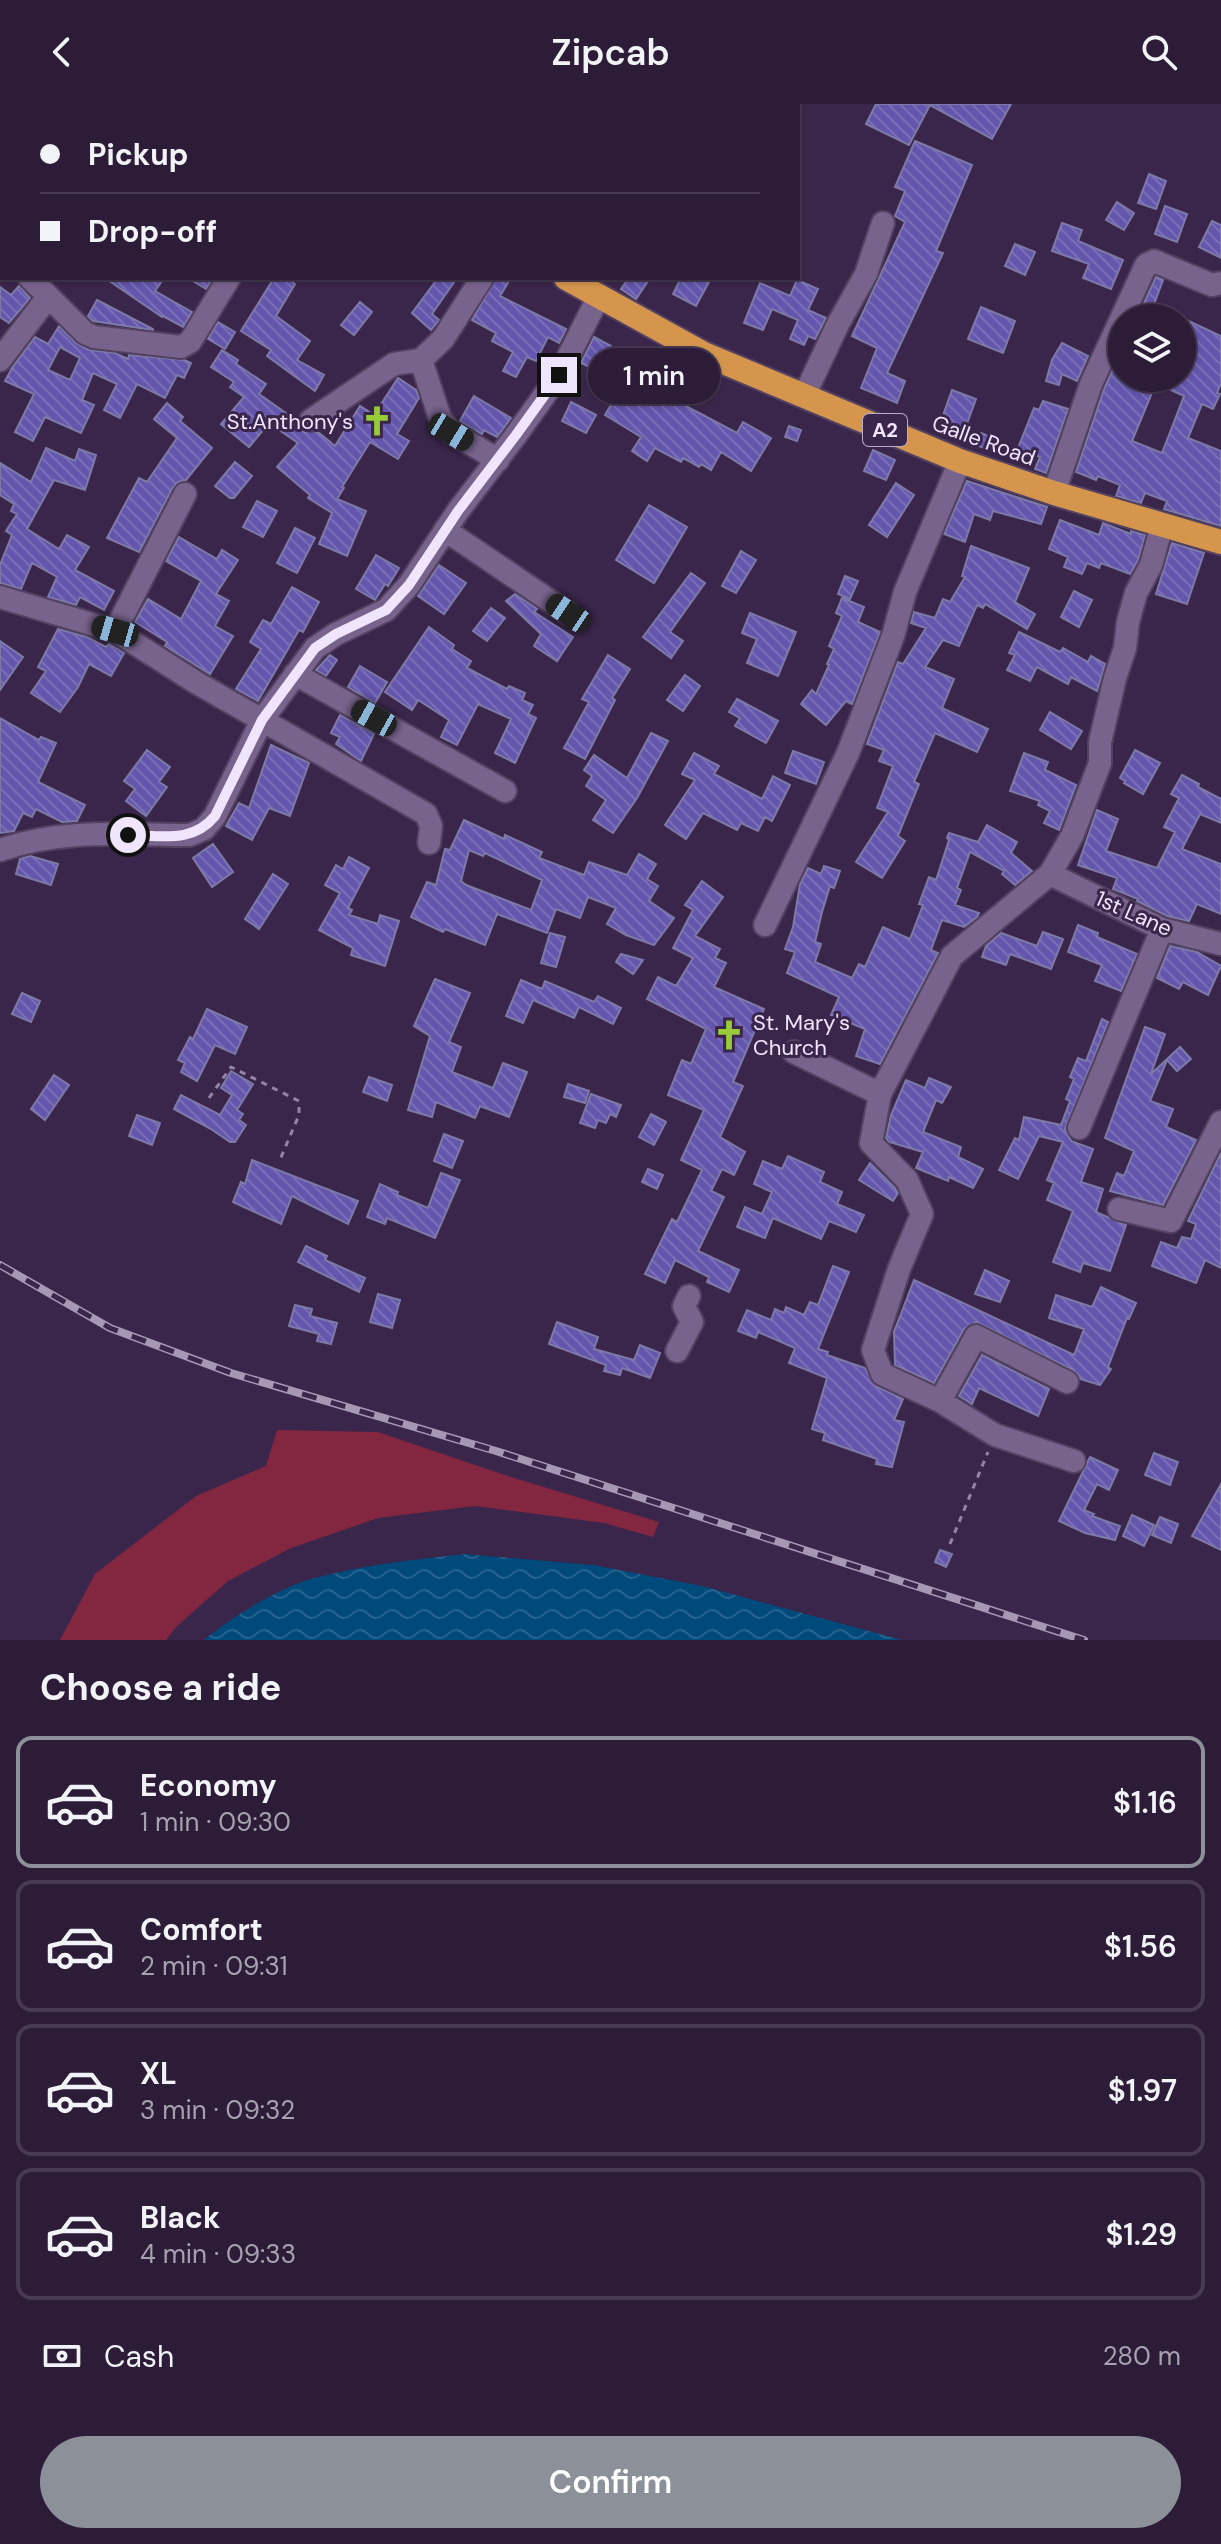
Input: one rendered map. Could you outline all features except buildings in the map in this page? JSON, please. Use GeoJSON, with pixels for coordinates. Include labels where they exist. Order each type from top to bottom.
{"type":"FeatureCollection","features":[{"type":"Feature","properties":{"kind":"highway","name":"Galle Road"},"geometry":{"type":"LineString","coordinates":[[570,280],[704,354],[960,461],[1054,493],[1221,542]]}},
{"type":"Feature","properties":{"kind":"street"},"geometry":{"type":"LineString","coordinates":[[804,396],[866,274],[883,223]]}},
{"type":"Feature","properties":{"kind":"street"},"geometry":{"type":"LineString","coordinates":[[1054,493],[1091,384],[1146,265],[1154,261],[1212,285],[1221,283]]}},
{"type":"Feature","properties":{"kind":"street"},"geometry":{"type":"LineString","coordinates":[[32,280],[85,333],[94,337],[181,347],[190,342],[228,280]]}},
{"type":"Feature","properties":{"kind":"street"},"geometry":{"type":"LineString","coordinates":[[311,420],[394,364],[421,360],[443,339],[481,280]]}},
{"type":"Feature","properties":{"kind":"street"},"geometry":{"type":"LineString","coordinates":[[0,850],[66,834],[190,835],[204,829],[215,816],[262,720],[315,648],[336,634],[386,610],[409,585],[445,530],[559,375],[599,296]]}},
{"type":"Feature","properties":{"kind":"street"},"geometry":{"type":"LineString","coordinates":[[0,360],[48,297]]}},
{"type":"Feature","properties":{"kind":"street"},"geometry":{"type":"LineString","coordinates":[[421,360],[440,418],[451,432],[498,460]]}},
{"type":"Feature","properties":{"kind":"street"},"geometry":{"type":"LineString","coordinates":[[765,925],[848,753],[893,636],[905,592],[960,461]]}},
{"type":"Feature","properties":{"kind":"street"},"geometry":{"type":"LineString","coordinates":[[115,631],[185,494]]}},
{"type":"Feature","properties":{"kind":"street"},"geometry":{"type":"LineString","coordinates":[[1074,1461],[995,1435],[940,1401],[882,1374],[873,1350],[899,1269],[922,1214],[907,1180],[871,1143],[880,1094],[952,956],[1050,874],[1072,836],[1100,763],[1100,742],[1125,648],[1128,622],[1136,593],[1151,565],[1162,525]]}},
{"type":"Feature","properties":{"kind":"street"},"geometry":{"type":"LineString","coordinates":[[445,530],[568,613]]}},
{"type":"Feature","properties":{"kind":"street"},"geometry":{"type":"LineString","coordinates":[[0,597],[115,631],[426,814],[431,826],[429,843]]}},
{"type":"Feature","properties":{"kind":"street"},"geometry":{"type":"LineString","coordinates":[[295,674],[505,791]]}},
{"type":"Feature","properties":{"kind":"street","name":"1st Lane"},"geometry":{"type":"LineString","coordinates":[[1050,874],[1162,929],[1221,944]]}},
{"type":"Feature","properties":{"kind":"street"},"geometry":{"type":"LineString","coordinates":[[1079,1128],[1162,929]]}},
{"type":"Feature","properties":{"kind":"street"},"geometry":{"type":"LineString","coordinates":[[794,1052],[880,1094]]}},
{"type":"Feature","properties":{"kind":"street"},"geometry":{"type":"LineString","coordinates":[[1119,1209],[1171,1221],[1221,1122]]}},
{"type":"Feature","properties":{"kind":"street"},"geometry":{"type":"LineString","coordinates":[[677,1351],[692,1322],[684,1306],[689,1296]]}},
{"type":"Feature","properties":{"kind":"street"},"geometry":{"type":"LineString","coordinates":[[940,1401],[976,1336],[1067,1382]]}},
{"type":"Feature","properties":{"kind":"path"},"geometry":{"type":"LineString","coordinates":[[209,1098],[231,1067],[299,1101],[299,1115],[279,1162]]}},
{"type":"Feature","properties":{"kind":"path"},"geometry":{"type":"LineString","coordinates":[[950,1544],[995,1435]]}},
{"type":"Feature","properties":{"kind":"shaded area"},"geometry":{"type":"Polygon","coordinates":[[[277,1430],[378,1432],[659,1522],[653,1537],[604,1523],[475,1506],[378,1518],[291,1548],[228,1581],[176,1627],[166,1640],[60,1640],[95,1574],[196,1496],[266,1466],[277,1430]]]}},
{"type":"Feature","properties":{"kind":"water"},"geometry":{"type":"Polygon","coordinates":[[[464,1554],[593,1565],[702,1586],[902,1640],[204,1640],[255,1605],[311,1579],[368,1567],[464,1554]]]}},
{"type":"Feature","properties":{"kind":"railway"},"geometry":{"type":"LineString","coordinates":[[0,1265],[110,1328],[231,1373],[496,1451],[1084,1640]]}},
{"type":"Feature","properties":{"kind":"place","name":"St.Anthony's"},"geometry":{"type":"Point","coordinates":[377,421]}},
{"type":"Feature","properties":{"kind":"place","name":"St. Mary's Church"},"geometry":{"type":"Point","coordinates":[729,1035]}},
{"type":"Feature","properties":{"kind":"route"},"geometry":{"type":"LineString","coordinates":[[128,835],[190,835],[204,829],[215,816],[262,720],[315,648],[336,634],[386,610],[409,585],[458,511],[559,375]]}}]}
